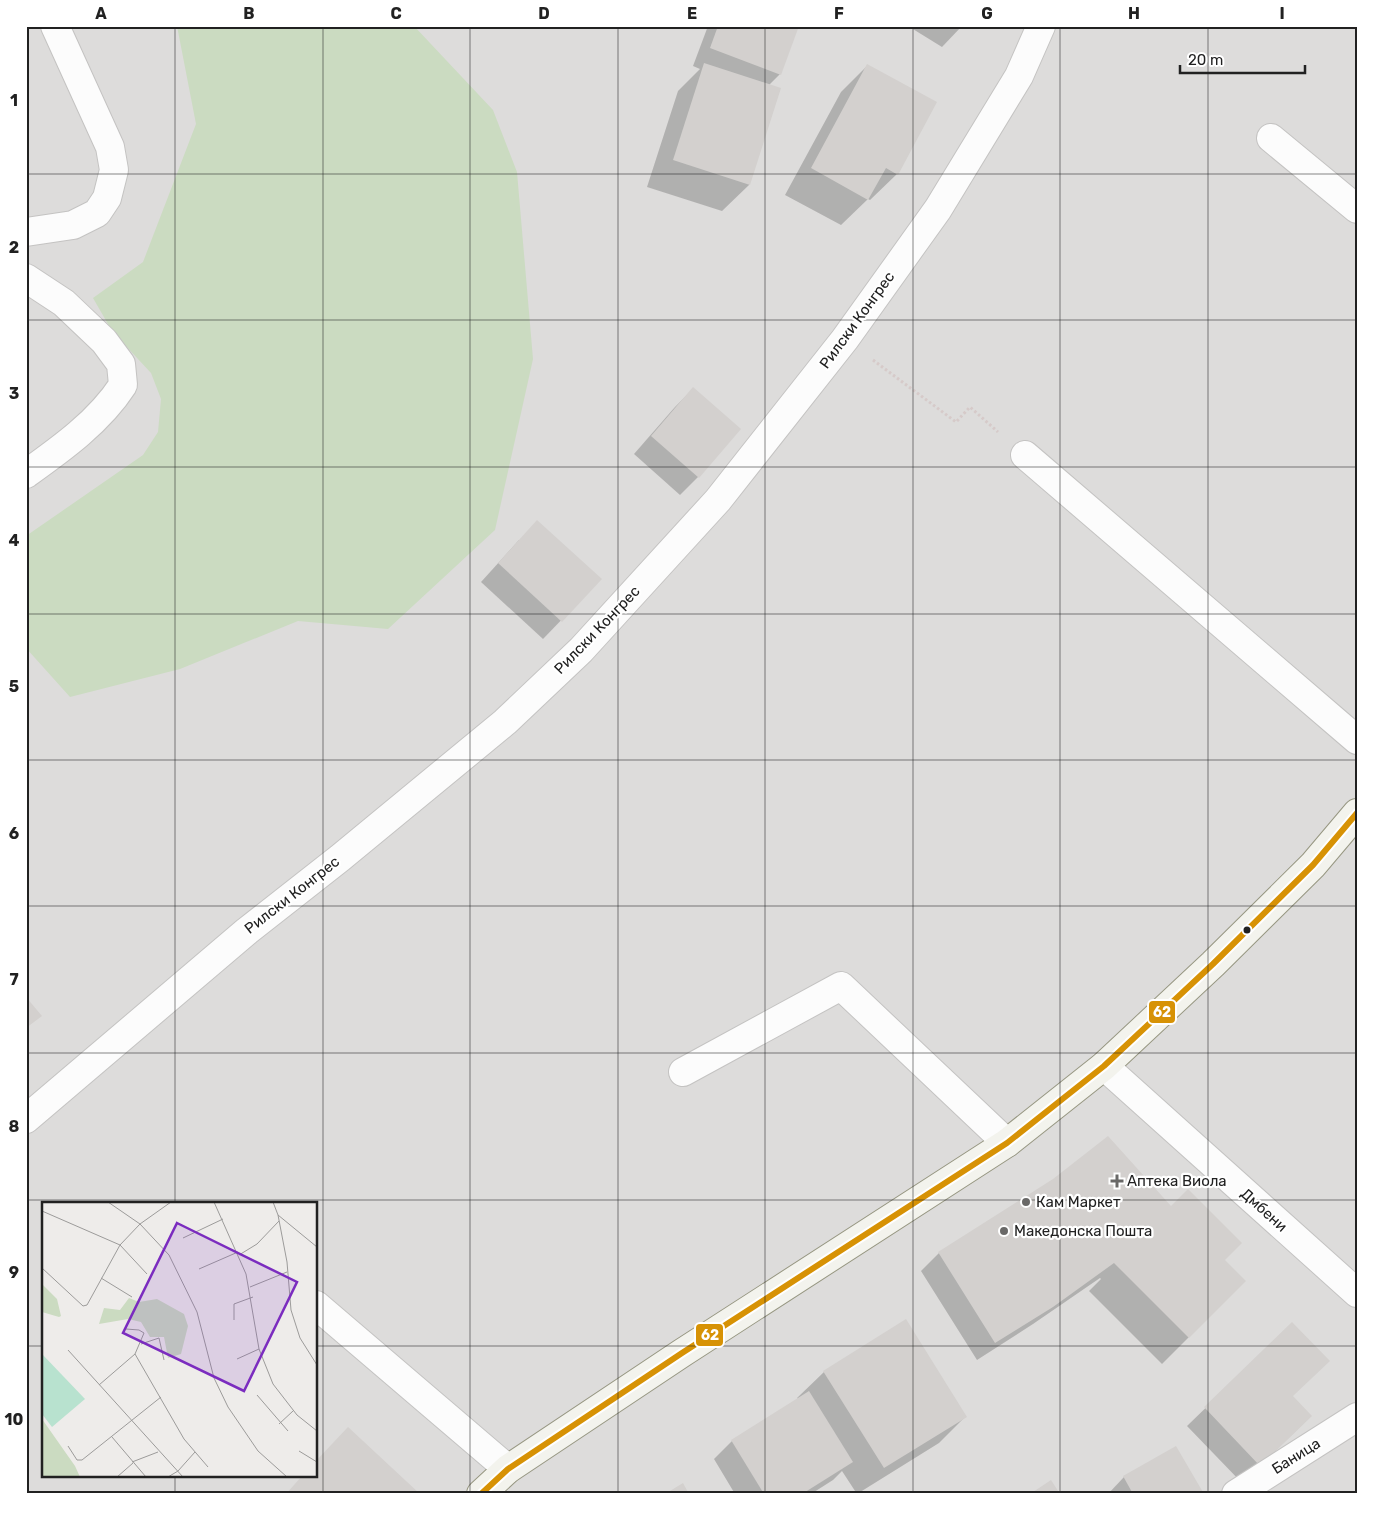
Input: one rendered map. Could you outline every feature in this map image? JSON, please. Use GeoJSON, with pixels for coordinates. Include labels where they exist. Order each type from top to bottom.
{"type":"FeatureCollection","features":[{"type":"Feature","properties":{"kind":"street"},"geometry":{"type":"LineString","coordinates":[[26,232],[73,225],[97,212],[107,198],[114,170],[110,147],[55,26]]}},
{"type":"Feature","properties":{"kind":"street","name":"Рилски Конгрес"},"geometry":{"type":"LineString","coordinates":[[26,1119],[247,930],[340,858],[505,722],[581,650],[718,500],[845,339],[938,209],[1019,76],[1041,26]]}},
{"type":"Feature","properties":{"kind":"street"},"geometry":{"type":"LineString","coordinates":[[1271,138],[1357,209]]}},
{"type":"Feature","properties":{"kind":"street"},"geometry":{"type":"LineString","coordinates":[[26,278],[64,303],[104,341],[121,364],[123,385],[103,411],[53,454],[26,474]]}},
{"type":"Feature","properties":{"kind":"street"},"geometry":{"type":"LineString","coordinates":[[1025,455],[1357,740]]}},
{"type":"Feature","properties":{"kind":"street"},"geometry":{"type":"LineString","coordinates":[[480,1494],[508,1468],[1007,1143],[1104,1066],[1206,971],[1313,865],[1357,813]]}},
{"type":"Feature","properties":{"kind":"street"},"geometry":{"type":"LineString","coordinates":[[683,1072],[841,986],[1007,1143]]}},
{"type":"Feature","properties":{"kind":"street","name":"Дмбени"},"geometry":{"type":"LineString","coordinates":[[1104,1066],[1357,1293]]}},
{"type":"Feature","properties":{"kind":"street"},"geometry":{"type":"LineString","coordinates":[[318,1308],[508,1468]]}},
{"type":"Feature","properties":{"kind":"street","name":"Баница"},"geometry":{"type":"LineString","coordinates":[[1236,1494],[1357,1417]]}},
{"type":"Feature","properties":{"kind":"path"},"geometry":{"type":"LineString","coordinates":[[845,339],[956,422],[970,408],[1025,455]]}},
{"type":"Feature","properties":{"kind":"shaded area"},"geometry":{"type":"Polygon","coordinates":[[[26,26],[1357,26],[1357,1494],[26,1494],[26,26]]]}},
{"type":"Feature","properties":{"kind":"green space"},"geometry":{"type":"Polygon","coordinates":[[[177,26],[414,26],[493,110],[517,172],[533,359],[495,530],[388,629],[298,621],[180,669],[70,697],[26,648],[26,536],[143,455],[158,432],[161,399],[151,373],[112,331],[93,298],[143,262],[196,124],[177,26]]]}},
{"type":"Feature","properties":{"kind":"building"},"geometry":{"type":"Polygon","coordinates":[[[718,26],[799,26],[781,75],[710,48],[718,26]]]}},
{"type":"Feature","properties":{"kind":"building"},"geometry":{"type":"Polygon","coordinates":[[[704,63],[781,88],[750,185],[673,160],[704,63]]]}},
{"type":"Feature","properties":{"kind":"building"},"geometry":{"type":"Polygon","coordinates":[[[867,64],[937,102],[898,175],[886,168],[868,200],[811,168],[867,64]]]}},
{"type":"Feature","properties":{"kind":"building"},"geometry":{"type":"Polygon","coordinates":[[[693,387],[741,429],[699,478],[651,436],[693,387]]]}},
{"type":"Feature","properties":{"kind":"building"},"geometry":{"type":"Polygon","coordinates":[[[537,520],[602,579],[562,622],[498,563],[537,520]]]}},
{"type":"Feature","properties":{"kind":"building"},"geometry":{"type":"Polygon","coordinates":[[[26,997],[42,1016],[26,1028],[26,997]]]}},
{"type":"Feature","properties":{"kind":"building"},"geometry":{"type":"Polygon","coordinates":[[[1108,1136],[1171,1206],[1188,1189],[1242,1243],[1225,1260],[1246,1281],[1189,1338],[1114,1263],[1053,1307],[995,1343],[938,1252],[1053,1179],[1108,1136]]]}},
{"type":"Feature","properties":{"kind":"building"},"geometry":{"type":"Polygon","coordinates":[[[906,1319],[967,1417],[884,1468],[823,1371],[906,1319]]]}},
{"type":"Feature","properties":{"kind":"building"},"geometry":{"type":"Polygon","coordinates":[[[1292,1322],[1330,1361],[1293,1396],[1312,1416],[1260,1466],[1204,1407],[1292,1322]]]}},
{"type":"Feature","properties":{"kind":"building"},"geometry":{"type":"Polygon","coordinates":[[[809,1391],[853,1462],[802,1494],[764,1494],[731,1440],[809,1391]]]}},
{"type":"Feature","properties":{"kind":"building"},"geometry":{"type":"Polygon","coordinates":[[[348,1427],[420,1494],[286,1494],[300,1478],[318,1478],[318,1459],[348,1427]]]}},
{"type":"Feature","properties":{"kind":"building"},"geometry":{"type":"Polygon","coordinates":[[[1176,1446],[1204,1494],[1133,1494],[1123,1476],[1176,1446]]]}},
{"type":"Feature","properties":{"kind":"building"},"geometry":{"type":"Polygon","coordinates":[[[1051,1480],[1060,1494],[1030,1494],[1051,1480]]]}},
{"type":"Feature","properties":{"kind":"building"},"geometry":{"type":"Polygon","coordinates":[[[683,1483],[689,1494],[665,1494],[683,1483]]]}},
{"type":"Feature","properties":{"kind":"transit line","name":"62"},"geometry":{"type":"LineString","coordinates":[[481,1494],[508,1469],[682,1353],[1007,1143],[1104,1066],[1213,964],[1313,865],[1357,813]]}},
{"type":"Feature","properties":{"kind":"place","name":"Аптека Виола"},"geometry":{"type":"Point","coordinates":[1117,1181]}},
{"type":"Feature","properties":{"kind":"place","name":"Кам Маркет"},"geometry":{"type":"Point","coordinates":[1026,1202]}},
{"type":"Feature","properties":{"kind":"place","name":"Македонска Пошта"},"geometry":{"type":"Point","coordinates":[1004,1231]}}]}
